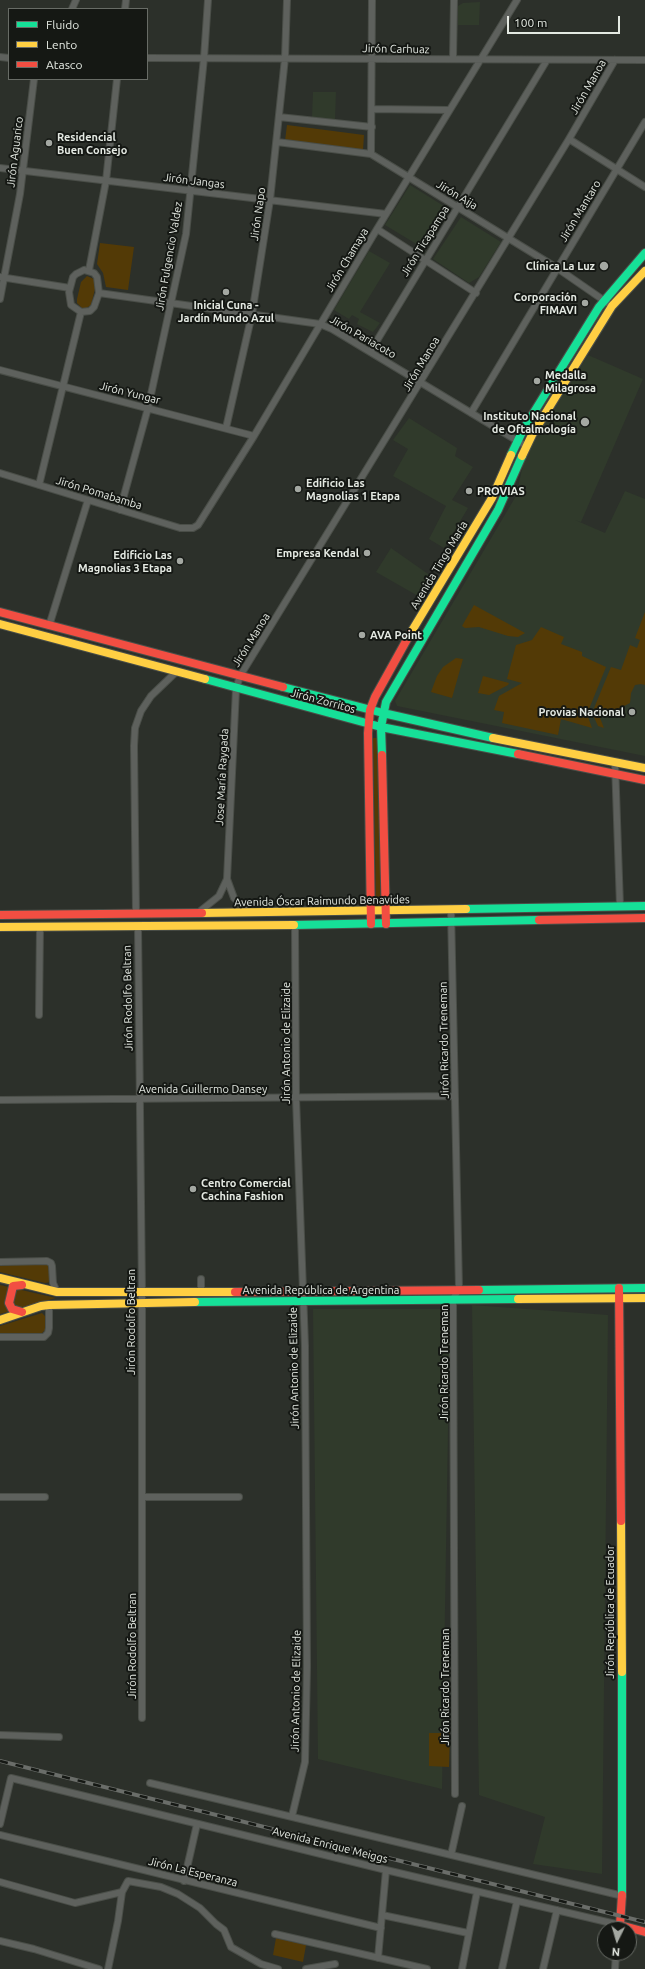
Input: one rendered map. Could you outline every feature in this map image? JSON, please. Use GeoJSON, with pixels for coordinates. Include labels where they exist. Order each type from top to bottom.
{"type":"FeatureCollection","features":[{"type":"Feature","properties":{"kind":"main road","name":"Avenida Tingo María"},"geometry":{"type":"LineString","coordinates":[[371,924],[368,724],[370,710],[379,688],[492,498],[517,441],[604,299],[645,253]]}},
{"type":"Feature","properties":{"kind":"main road"},"geometry":{"type":"LineString","coordinates":[[632,267],[643,273]]}},
{"type":"Feature","properties":{"kind":"main road","name":"Avenida Tingo María"},"geometry":{"type":"LineString","coordinates":[[386,924],[381,727],[383,713],[392,689],[502,503],[526,446],[612,306],[643,273]]}},
{"type":"Feature","properties":{"kind":"main road","name":"Jirón Zorritos"},"geometry":{"type":"LineString","coordinates":[[0,612],[370,710],[615,763],[645,768]]}},
{"type":"Feature","properties":{"kind":"main road","name":"Jirón Zorritos"},"geometry":{"type":"LineString","coordinates":[[0,624],[368,724],[645,780]]}},
{"type":"Feature","properties":{"kind":"main road","name":"Avenida Óscar Raimundo Benavides"},"geometry":{"type":"LineString","coordinates":[[0,915],[254,913],[645,906]]}},
{"type":"Feature","properties":{"kind":"main road","name":"Avenida Óscar Raimundo Benavides"},"geometry":{"type":"LineString","coordinates":[[0,927],[386,924],[645,918]]}},
{"type":"Feature","properties":{"kind":"main road","name":"Avenida República de Argentina"},"geometry":{"type":"LineString","coordinates":[[0,1278],[57,1292],[645,1288]]}},
{"type":"Feature","properties":{"kind":"main road"},"geometry":{"type":"LineString","coordinates":[[22,1312],[15,1311],[10,1307],[10,1293],[13,1286],[24,1284]]}},
{"type":"Feature","properties":{"kind":"main road","name":"Jirón República de Ecuador"},"geometry":{"type":"LineString","coordinates":[[619,1288],[623,1896],[620,1921]]}},
{"type":"Feature","properties":{"kind":"main road","name":"Avenida República de Argentina"},"geometry":{"type":"LineString","coordinates":[[0,1320],[22,1312],[49,1305],[142,1302],[645,1298]]}},
{"type":"Feature","properties":{"kind":"street","name":"Jirón Fulgencio Valdez"},"geometry":{"type":"LineString","coordinates":[[120,510],[148,408],[186,234],[204,58],[208,0]]}},
{"type":"Feature","properties":{"kind":"street","name":"Jirón Napo"},"geometry":{"type":"LineString","coordinates":[[226,428],[252,314],[270,200],[285,58],[287,0]]}},
{"type":"Feature","properties":{"kind":"street"},"geometry":{"type":"LineString","coordinates":[[371,154],[372,0]]}},
{"type":"Feature","properties":{"kind":"street"},"geometry":{"type":"LineString","coordinates":[[453,59],[454,0]]}},
{"type":"Feature","properties":{"kind":"street","name":"Jirón Chamaya"},"geometry":{"type":"LineString","coordinates":[[193,528],[202,519],[254,436],[386,214],[517,0]]}},
{"type":"Feature","properties":{"kind":"street","name":"Jirón Carhuaz"},"geometry":{"type":"LineString","coordinates":[[148,58],[645,60]]}},
{"type":"Feature","properties":{"kind":"street","name":"Jirón Ticapampa"},"geometry":{"type":"LineString","coordinates":[[370,352],[547,60]]}},
{"type":"Feature","properties":{"kind":"street","name":"Jirón Manoa"},"geometry":{"type":"LineString","coordinates":[[240,676],[476,293],[615,60]]}},
{"type":"Feature","properties":{"kind":"street","name":"Jirón Aguarico"},"geometry":{"type":"LineString","coordinates":[[0,299],[2,277],[23,171],[34,80]]}},
{"type":"Feature","properties":{"kind":"street"},"geometry":{"type":"LineString","coordinates":[[89,270],[106,181],[117,80]]}},
{"type":"Feature","properties":{"kind":"street"},"geometry":{"type":"LineString","coordinates":[[372,110],[449,110]]}},
{"type":"Feature","properties":{"kind":"street"},"geometry":{"type":"LineString","coordinates":[[279,117],[372,127]]}},
{"type":"Feature","properties":{"kind":"street","name":"Jirón Mantaro"},"geometry":{"type":"LineString","coordinates":[[470,413],[645,122]]}},
{"type":"Feature","properties":{"kind":"street"},"geometry":{"type":"LineString","coordinates":[[569,139],[645,186]]}},
{"type":"Feature","properties":{"kind":"street","name":"Jirón Aija"},"geometry":{"type":"LineString","coordinates":[[277,142],[371,154],[557,268],[604,299],[612,306]]}},
{"type":"Feature","properties":{"kind":"street","name":"Jirón Jangas"},"geometry":{"type":"LineString","coordinates":[[0,168],[386,214]]}},
{"type":"Feature","properties":{"kind":"street"},"geometry":{"type":"LineString","coordinates":[[377,230],[476,293]]}},
{"type":"Feature","properties":{"kind":"street"},"geometry":{"type":"LineString","coordinates":[[84,270],[89,270],[97,277],[99,292],[94,307],[90,311],[81,312],[75,310],[71,305],[70,288],[76,274],[84,270]]}},
{"type":"Feature","properties":{"kind":"street"},"geometry":{"type":"LineString","coordinates":[[2,277],[70,288]]}},
{"type":"Feature","properties":{"kind":"street","name":"Jirón Pariacoto"},"geometry":{"type":"LineString","coordinates":[[99,292],[320,324],[332,329],[526,446]]}},
{"type":"Feature","properties":{"kind":"street"},"geometry":{"type":"LineString","coordinates":[[39,485],[81,312]]}},
{"type":"Feature","properties":{"kind":"street","name":"Jirón Yungar"},"geometry":{"type":"LineString","coordinates":[[0,370],[254,436]]}},
{"type":"Feature","properties":{"kind":"street","name":"Jirón Pomabamba"},"geometry":{"type":"LineString","coordinates":[[0,473],[180,528],[193,528]]}},
{"type":"Feature","properties":{"kind":"street"},"geometry":{"type":"LineString","coordinates":[[49,626],[88,500]]}},
{"type":"Feature","properties":{"kind":"street"},"geometry":{"type":"LineString","coordinates":[[136,914],[135,728],[141,711],[151,696],[175,672]]}},
{"type":"Feature","properties":{"kind":"street","name":"Jose María Raygada"},"geometry":{"type":"LineString","coordinates":[[197,913],[219,896],[227,879],[236,689],[240,676]]}},
{"type":"Feature","properties":{"kind":"street"},"geometry":{"type":"LineString","coordinates":[[615,763],[620,906]]}},
{"type":"Feature","properties":{"kind":"street","name":"Jose María Raygada"},"geometry":{"type":"LineString","coordinates":[[227,879],[234,898],[244,908],[254,913]]}},
{"type":"Feature","properties":{"kind":"street","name":"Jirón Ricardo Treneman"},"geometry":{"type":"LineString","coordinates":[[450,910],[459,1289],[453,1300],[454,1794]]}},
{"type":"Feature","properties":{"kind":"street","name":"Jirón Antonio de Elizaide"},"geometry":{"type":"LineString","coordinates":[[292,1816],[305,1762],[307,1667],[305,1346],[296,1098],[295,924]]}},
{"type":"Feature","properties":{"kind":"street"},"geometry":{"type":"LineString","coordinates":[[39,1015],[40,926]]}},
{"type":"Feature","properties":{"kind":"street","name":"Jirón Rodolfo Beltran"},"geometry":{"type":"LineString","coordinates":[[138,926],[142,1292],[142,1718]]}},
{"type":"Feature","properties":{"kind":"street","name":"Avenida Guillermo Dansey"},"geometry":{"type":"LineString","coordinates":[[0,1100],[455,1096]]}},
{"type":"Feature","properties":{"kind":"street"},"geometry":{"type":"LineString","coordinates":[[0,1262],[45,1261],[51,1263],[53,1283],[57,1292]]}},
{"type":"Feature","properties":{"kind":"street"},"geometry":{"type":"LineString","coordinates":[[201,1279],[201,1292]]}},
{"type":"Feature","properties":{"kind":"street"},"geometry":{"type":"LineString","coordinates":[[0,1337],[44,1337],[48,1333],[49,1328],[49,1305]]}},
{"type":"Feature","properties":{"kind":"street"},"geometry":{"type":"LineString","coordinates":[[0,1497],[45,1497]]}},
{"type":"Feature","properties":{"kind":"street"},"geometry":{"type":"LineString","coordinates":[[142,1497],[239,1497]]}},
{"type":"Feature","properties":{"kind":"street"},"geometry":{"type":"LineString","coordinates":[[0,1735],[59,1737]]}},
{"type":"Feature","properties":{"kind":"street","name":"Avenida Enrique Meiggs"},"geometry":{"type":"LineString","coordinates":[[0,1824],[11,1778],[597,1921]]}},
{"type":"Feature","properties":{"kind":"street"},"geometry":{"type":"LineString","coordinates":[[150,1783],[623,1896]]}},
{"type":"Feature","properties":{"kind":"street"},"geometry":{"type":"LineString","coordinates":[[451,1854],[462,1806]]}},
{"type":"Feature","properties":{"kind":"street"},"geometry":{"type":"LineString","coordinates":[[184,1881],[197,1824]]}},
{"type":"Feature","properties":{"kind":"street","name":"Jirón La Esperanza"},"geometry":{"type":"LineString","coordinates":[[0,1835],[381,1928]]}},
{"type":"Feature","properties":{"kind":"street"},"geometry":{"type":"LineString","coordinates":[[378,1958],[386,1870]]}},
{"type":"Feature","properties":{"kind":"street"},"geometry":{"type":"LineString","coordinates":[[108,1969],[118,1921],[122,1892],[128,1881],[161,1887],[178,1894],[200,1908],[224,1930],[231,1948],[260,1967],[278,1969]]}},
{"type":"Feature","properties":{"kind":"street"},"geometry":{"type":"LineString","coordinates":[[0,1882],[75,1903],[122,1892]]}},
{"type":"Feature","properties":{"kind":"street"},"geometry":{"type":"LineString","coordinates":[[462,1969],[477,1892]]}},
{"type":"Feature","properties":{"kind":"street"},"geometry":{"type":"LineString","coordinates":[[502,1969],[517,1901]]}},
{"type":"Feature","properties":{"kind":"street"},"geometry":{"type":"LineString","coordinates":[[543,1969],[557,1910]]}},
{"type":"Feature","properties":{"kind":"street"},"geometry":{"type":"LineString","coordinates":[[382,1915],[468,1934]]}},
{"type":"Feature","properties":{"kind":"street"},"geometry":{"type":"LineString","coordinates":[[275,1934],[427,1969]]}},
{"type":"Feature","properties":{"kind":"street"},"geometry":{"type":"LineString","coordinates":[[0,1941],[34,1949],[99,1969]]}},
{"type":"Feature","properties":{"kind":"street"},"geometry":{"type":"LineString","coordinates":[[306,1969],[335,1964]]}},
{"type":"Feature","properties":{"kind":"shaded area"},"geometry":{"type":"Polygon","coordinates":[[[480,2],[479,25],[458,25],[458,6],[463,3],[480,2]]]}},
{"type":"Feature","properties":{"kind":"shaded area"},"geometry":{"type":"Polygon","coordinates":[[[313,92],[336,92],[335,120],[312,117],[313,92]]]}},
{"type":"Feature","properties":{"kind":"shaded area"},"geometry":{"type":"Polygon","coordinates":[[[287,125],[364,135],[363,150],[285,141],[287,125]]]}},
{"type":"Feature","properties":{"kind":"shaded area"},"geometry":{"type":"Polygon","coordinates":[[[410,185],[447,208],[423,248],[385,225],[410,185]]]}},
{"type":"Feature","properties":{"kind":"shaded area"},"geometry":{"type":"Polygon","coordinates":[[[461,217],[501,242],[479,277],[469,283],[433,259],[461,217]]]}},
{"type":"Feature","properties":{"kind":"shaded area"},"geometry":{"type":"Polygon","coordinates":[[[100,243],[134,247],[128,290],[106,287],[103,273],[97,264],[100,243]]]}},
{"type":"Feature","properties":{"kind":"shaded area"},"geometry":{"type":"Polygon","coordinates":[[[369,251],[390,263],[360,312],[380,323],[373,332],[357,324],[359,319],[352,315],[349,319],[334,310],[369,251]]]}},
{"type":"Feature","properties":{"kind":"shaded area"},"geometry":{"type":"Polygon","coordinates":[[[87,276],[94,279],[96,285],[91,305],[85,309],[77,303],[77,299],[81,282],[87,276]]]}},
{"type":"Feature","properties":{"kind":"shaded area"},"geometry":{"type":"Polygon","coordinates":[[[588,355],[643,379],[581,522],[575,520],[605,533],[625,491],[645,499],[645,756],[397,706],[395,701],[516,496],[525,456],[588,355]]]}},
{"type":"Feature","properties":{"kind":"shaded area"},"geometry":{"type":"Polygon","coordinates":[[[409,418],[457,448],[455,456],[473,467],[452,500],[468,508],[444,548],[429,539],[446,506],[393,476],[408,449],[393,440],[409,418]]]}},
{"type":"Feature","properties":{"kind":"shaded area"},"geometry":{"type":"Polygon","coordinates":[[[391,548],[431,576],[418,596],[376,572],[391,548]]]}},
{"type":"Feature","properties":{"kind":"shaded area"},"geometry":{"type":"Polygon","coordinates":[[[474,605],[525,633],[518,637],[508,636],[479,627],[465,628],[462,626],[474,605]]]}},
{"type":"Feature","properties":{"kind":"shaded area"},"geometry":{"type":"Polygon","coordinates":[[[645,612],[645,685],[635,685],[631,693],[630,703],[600,718],[604,728],[598,726],[592,713],[611,667],[621,670],[630,645],[637,648],[640,640],[635,638],[645,612]]]}},
{"type":"Feature","properties":{"kind":"shaded area"},"geometry":{"type":"Polygon","coordinates":[[[541,627],[564,637],[561,644],[582,652],[582,656],[606,667],[587,714],[592,728],[561,719],[558,735],[502,723],[504,712],[494,710],[499,696],[522,683],[507,679],[516,645],[532,640],[541,627]]]}},
{"type":"Feature","properties":{"kind":"shaded area"},"geometry":{"type":"Polygon","coordinates":[[[456,658],[463,659],[452,698],[431,692],[437,676],[443,667],[456,658]]]}},
{"type":"Feature","properties":{"kind":"shaded area"},"geometry":{"type":"Polygon","coordinates":[[[483,676],[509,683],[508,685],[489,695],[478,693],[483,676]]]}},
{"type":"Feature","properties":{"kind":"shaded area"},"geometry":{"type":"Polygon","coordinates":[[[373,738],[378,738],[381,905],[376,905],[373,738]]]}},
{"type":"Feature","properties":{"kind":"shaded area"},"geometry":{"type":"Polygon","coordinates":[[[50,1264],[51,1282],[45,1283],[0,1272],[0,1265],[50,1264]]]}},
{"type":"Feature","properties":{"kind":"shaded area"},"geometry":{"type":"Polygon","coordinates":[[[0,1285],[56,1298],[0,1314],[0,1285]]]}},
{"type":"Feature","properties":{"kind":"shaded area"},"geometry":{"type":"Polygon","coordinates":[[[472,1305],[608,1315],[602,1874],[533,1864],[545,1817],[479,1795],[472,1305]]]}},
{"type":"Feature","properties":{"kind":"shaded area"},"geometry":{"type":"Polygon","coordinates":[[[313,1309],[450,1309],[442,1789],[318,1759],[313,1309]]]}},
{"type":"Feature","properties":{"kind":"shaded area"},"geometry":{"type":"Polygon","coordinates":[[[42,1313],[45,1316],[45,1330],[42,1333],[0,1335],[0,1326],[42,1313]]]}},
{"type":"Feature","properties":{"kind":"shaded area"},"geometry":{"type":"Polygon","coordinates":[[[429,1733],[450,1733],[449,1767],[429,1766],[429,1733]]]}},
{"type":"Feature","properties":{"kind":"shaded area"},"geometry":{"type":"Polygon","coordinates":[[[276,1938],[306,1945],[303,1962],[273,1955],[276,1938]]]}},
{"type":"Feature","properties":{"kind":"railway"},"geometry":{"type":"LineString","coordinates":[[0,1761],[645,1922]]}},
{"type":"Feature","properties":{"kind":"traffic: fast"},"geometry":{"type":"LineString","coordinates":[[511,455],[523,430],[599,307],[645,253]]}},
{"type":"Feature","properties":{"kind":"traffic: fast"},"geometry":{"type":"LineString","coordinates":[[382,755],[381,727],[386,702],[498,510],[522,456]]}},
{"type":"Feature","properties":{"kind":"traffic: fast"},"geometry":{"type":"LineString","coordinates":[[205,679],[381,727],[518,754]]}},
{"type":"Feature","properties":{"kind":"traffic: fast"},"geometry":{"type":"LineString","coordinates":[[283,687],[383,713],[493,738]]}},
{"type":"Feature","properties":{"kind":"traffic: fast"},"geometry":{"type":"LineString","coordinates":[[466,909],[645,906]]}},
{"type":"Feature","properties":{"kind":"traffic: fast"},"geometry":{"type":"LineString","coordinates":[[294,925],[539,920]]}},
{"type":"Feature","properties":{"kind":"traffic: fast"},"geometry":{"type":"LineString","coordinates":[[479,1290],[645,1288]]}},
{"type":"Feature","properties":{"kind":"traffic: fast"},"geometry":{"type":"LineString","coordinates":[[195,1302],[518,1299]]}},
{"type":"Feature","properties":{"kind":"traffic: fast"},"geometry":{"type":"LineString","coordinates":[[622,1672],[622,1895]]}},
{"type":"Feature","properties":{"kind":"traffic: slow"},"geometry":{"type":"LineString","coordinates":[[522,456],[532,435],[612,306],[645,271]]}},
{"type":"Feature","properties":{"kind":"traffic: slow"},"geometry":{"type":"LineString","coordinates":[[410,634],[492,498],[511,455]]}},
{"type":"Feature","properties":{"kind":"traffic: slow"},"geometry":{"type":"LineString","coordinates":[[0,624],[205,679]]}},
{"type":"Feature","properties":{"kind":"traffic: slow"},"geometry":{"type":"LineString","coordinates":[[493,738],[645,768]]}},
{"type":"Feature","properties":{"kind":"traffic: slow"},"geometry":{"type":"LineString","coordinates":[[202,913],[466,909]]}},
{"type":"Feature","properties":{"kind":"traffic: slow"},"geometry":{"type":"LineString","coordinates":[[0,927],[294,925]]}},
{"type":"Feature","properties":{"kind":"traffic: slow"},"geometry":{"type":"LineString","coordinates":[[0,1278],[57,1292],[235,1292]]}},
{"type":"Feature","properties":{"kind":"traffic: slow"},"geometry":{"type":"LineString","coordinates":[[518,1299],[645,1298]]}},
{"type":"Feature","properties":{"kind":"traffic: slow"},"geometry":{"type":"LineString","coordinates":[[0,1320],[41,1306],[49,1305],[195,1302]]}},
{"type":"Feature","properties":{"kind":"traffic: slow"},"geometry":{"type":"LineString","coordinates":[[621,1521],[622,1672]]}},
{"type":"Feature","properties":{"kind":"traffic: jam"},"geometry":{"type":"LineString","coordinates":[[0,612],[283,687]]}},
{"type":"Feature","properties":{"kind":"traffic: jam"},"geometry":{"type":"LineString","coordinates":[[371,924],[368,733],[370,710],[375,697],[410,634]]}},
{"type":"Feature","properties":{"kind":"traffic: jam"},"geometry":{"type":"LineString","coordinates":[[518,754],[645,780]]}},
{"type":"Feature","properties":{"kind":"traffic: jam"},"geometry":{"type":"LineString","coordinates":[[382,755],[386,924]]}},
{"type":"Feature","properties":{"kind":"traffic: jam"},"geometry":{"type":"LineString","coordinates":[[0,915],[202,913]]}},
{"type":"Feature","properties":{"kind":"traffic: jam"},"geometry":{"type":"LineString","coordinates":[[539,920],[645,918]]}},
{"type":"Feature","properties":{"kind":"traffic: jam"},"geometry":{"type":"LineString","coordinates":[[22,1285],[13,1286],[9,1303],[12,1309],[22,1312]]}},
{"type":"Feature","properties":{"kind":"traffic: jam"},"geometry":{"type":"LineString","coordinates":[[619,1288],[621,1521]]}},
{"type":"Feature","properties":{"kind":"traffic: jam"},"geometry":{"type":"LineString","coordinates":[[235,1292],[479,1290]]}},
{"type":"Feature","properties":{"kind":"traffic: jam"},"geometry":{"type":"LineString","coordinates":[[622,1895],[620,1925],[645,1932]]}},
{"type":"Feature","properties":{"kind":"place","name":"Residencial Buen Consejo"},"geometry":{"type":"Point","coordinates":[49,143]}},
{"type":"Feature","properties":{"kind":"place","name":"Clínica La Luz"},"geometry":{"type":"Point","coordinates":[604,266]}},
{"type":"Feature","properties":{"kind":"place","name":"Inicial Cuna - Jardín Mundo Azul"},"geometry":{"type":"Point","coordinates":[226,292]}},
{"type":"Feature","properties":{"kind":"place","name":"Corporación FIMAVI"},"geometry":{"type":"Point","coordinates":[585,303]}},
{"type":"Feature","properties":{"kind":"place","name":"Medalla Milagrosa"},"geometry":{"type":"Point","coordinates":[537,381]}},
{"type":"Feature","properties":{"kind":"place","name":"Instituto Nacional de Oftalmología"},"geometry":{"type":"Point","coordinates":[585,422]}},
{"type":"Feature","properties":{"kind":"place","name":"Edificio Las Magnolias 1 Etapa"},"geometry":{"type":"Point","coordinates":[298,489]}},
{"type":"Feature","properties":{"kind":"place","name":"PROVIAS"},"geometry":{"type":"Point","coordinates":[469,491]}},
{"type":"Feature","properties":{"kind":"place","name":"Empresa Kendal"},"geometry":{"type":"Point","coordinates":[367,553]}},
{"type":"Feature","properties":{"kind":"place","name":"Edificio Las Magnolias 3 Etapa"},"geometry":{"type":"Point","coordinates":[180,561]}},
{"type":"Feature","properties":{"kind":"place","name":"AVA Point"},"geometry":{"type":"Point","coordinates":[362,635]}},
{"type":"Feature","properties":{"kind":"place","name":"Provias Nacional"},"geometry":{"type":"Point","coordinates":[632,712]}},
{"type":"Feature","properties":{"kind":"place","name":"Centro Comercial Cachina Fashion"},"geometry":{"type":"Point","coordinates":[193,1189]}}]}
